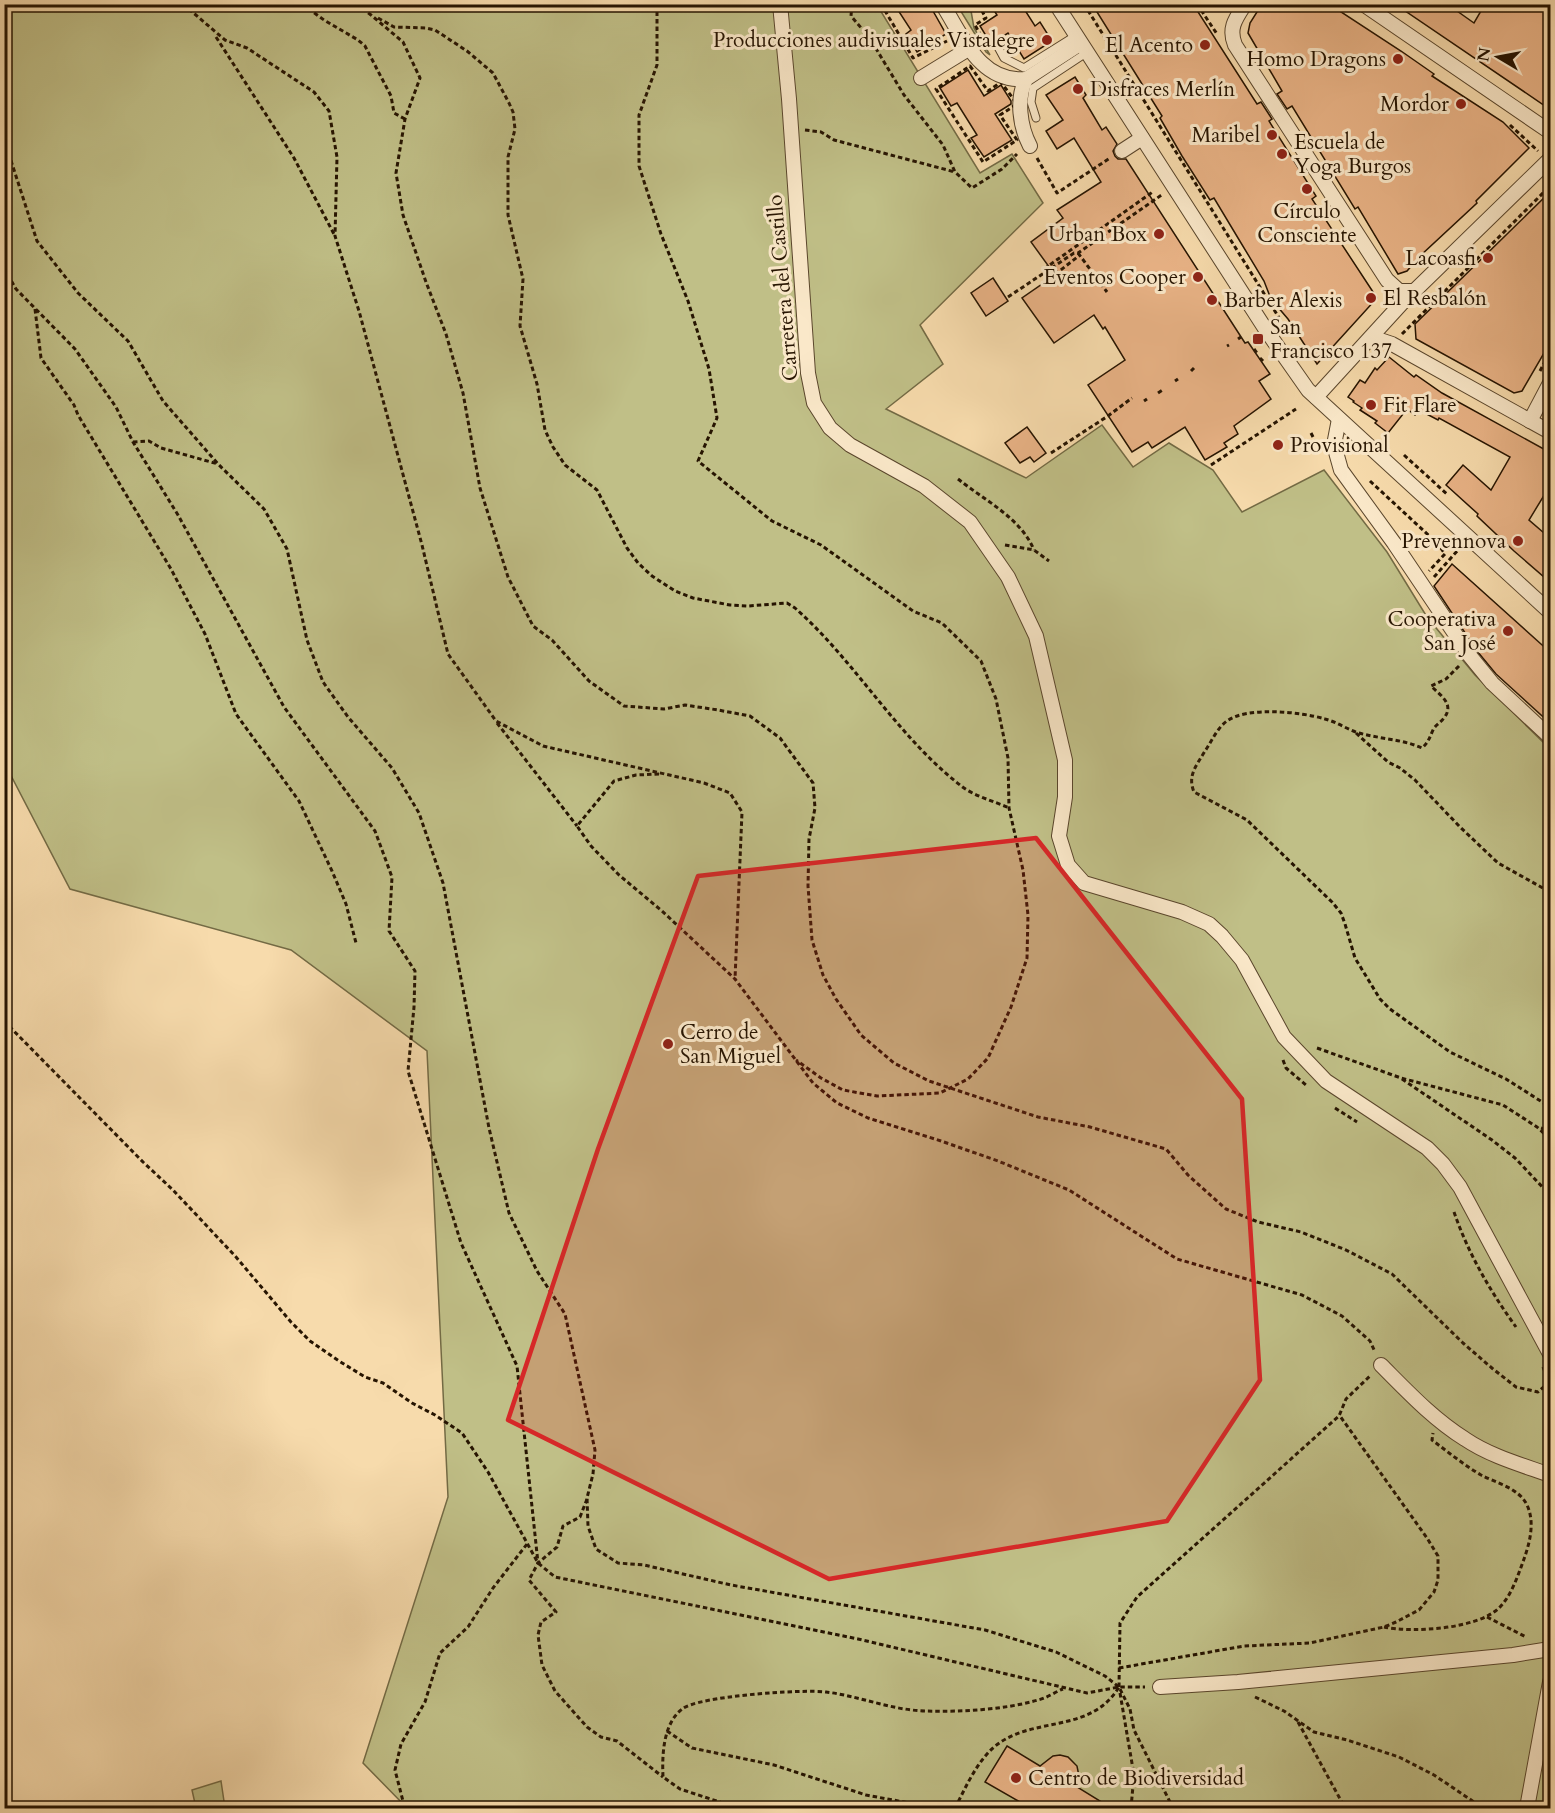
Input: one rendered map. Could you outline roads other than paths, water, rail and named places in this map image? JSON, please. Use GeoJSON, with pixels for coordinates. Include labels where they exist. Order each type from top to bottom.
{"type":"FeatureCollection","features":[{"type":"Feature","properties":{"kind":"street","name":"Carretera del Castillo"},"geometry":{"type":"LineString","coordinates":[[780,4],[792,130],[808,373],[814,403],[830,428],[850,445],[924,486],[970,522],[1008,577],[1036,636],[1065,760],[1065,797],[1059,836],[1068,865],[1084,883],[1182,912],[1209,924],[1222,936],[1242,960],[1284,1037],[1326,1081],[1427,1148],[1443,1164],[1460,1187],[1551,1354]]}},
{"type":"Feature","properties":{"kind":"street"},"geometry":{"type":"LineString","coordinates":[[1245,4],[1232,26],[1231,36],[1235,45],[1387,280],[1399,291],[1414,291]]}},
{"type":"Feature","properties":{"kind":"street"},"geometry":{"type":"LineString","coordinates":[[1363,4],[1551,132]]}},
{"type":"Feature","properties":{"kind":"street"},"geometry":{"type":"LineString","coordinates":[[944,6],[979,62],[1001,77],[1013,80],[1026,79],[1080,44]]}},
{"type":"Feature","properties":{"kind":"street"},"geometry":{"type":"LineString","coordinates":[[1063,7],[1080,44],[1300,380],[1316,398],[1384,458],[1475,545],[1551,612]]}},
{"type":"Feature","properties":{"kind":"street"},"geometry":{"type":"LineString","coordinates":[[921,78],[970,48]]}},
{"type":"Feature","properties":{"kind":"street"},"geometry":{"type":"LineString","coordinates":[[1026,79],[1021,90],[1020,103],[1029,144]]}},
{"type":"Feature","properties":{"kind":"street"},"geometry":{"type":"LineString","coordinates":[[1122,151],[1142,138]]}},
{"type":"Feature","properties":{"kind":"street"},"geometry":{"type":"LineString","coordinates":[[1316,398],[1401,304],[1551,159]]}},
{"type":"Feature","properties":{"kind":"street"},"geometry":{"type":"LineString","coordinates":[[1369,341],[1377,339],[1392,344],[1551,432]]}},
{"type":"Feature","properties":{"kind":"street"},"geometry":{"type":"LineString","coordinates":[[1530,421],[1551,383]]}},
{"type":"Feature","properties":{"kind":"street"},"geometry":{"type":"LineString","coordinates":[[1339,419],[1334,445],[1341,470],[1428,585],[1470,656],[1492,683],[1551,737]]}},
{"type":"Feature","properties":{"kind":"street"},"geometry":{"type":"LineString","coordinates":[[1381,1365],[1426,1409],[1465,1440],[1506,1460],[1551,1475]]}},
{"type":"Feature","properties":{"kind":"street"},"geometry":{"type":"LineString","coordinates":[[1160,1687],[1238,1682],[1546,1653]]}},
{"type":"Feature","properties":{"kind":"street"},"geometry":{"type":"LineString","coordinates":[[1527,1809],[1551,1682]]}},
{"type":"Feature","properties":{"kind":"lane"},"geometry":{"type":"LineString","coordinates":[[998,47],[1004,58],[1024,68],[1080,44]]}},
{"type":"Feature","properties":{"kind":"lane"},"geometry":{"type":"LineString","coordinates":[[1036,118],[1031,102],[1033,88],[1080,44]]}},
{"type":"Feature","properties":{"kind":"place","name":"Producciones audivisuales Vistalegre"},"geometry":{"type":"Point","coordinates":[1047,40]}},
{"type":"Feature","properties":{"kind":"place","name":"El Acento"},"geometry":{"type":"Point","coordinates":[1205,45]}},
{"type":"Feature","properties":{"kind":"place","name":"Homo Dragons"},"geometry":{"type":"Point","coordinates":[1398,59]}},
{"type":"Feature","properties":{"kind":"place","name":"Disfraces Merlín"},"geometry":{"type":"Point","coordinates":[1078,89]}},
{"type":"Feature","properties":{"kind":"place","name":"Mordor"},"geometry":{"type":"Point","coordinates":[1461,104]}},
{"type":"Feature","properties":{"kind":"place","name":"Maribel"},"geometry":{"type":"Point","coordinates":[1272,135]}},
{"type":"Feature","properties":{"kind":"place","name":"Escuela de Yoga Burgos"},"geometry":{"type":"Point","coordinates":[1282,154]}},
{"type":"Feature","properties":{"kind":"place","name":"Círculo Consciente"},"geometry":{"type":"Point","coordinates":[1307,189]}},
{"type":"Feature","properties":{"kind":"place","name":"Urban Box"},"geometry":{"type":"Point","coordinates":[1159,234]}},
{"type":"Feature","properties":{"kind":"place","name":"Lacoasfi"},"geometry":{"type":"Point","coordinates":[1488,258]}},
{"type":"Feature","properties":{"kind":"place","name":"Eventos Cooper"},"geometry":{"type":"Point","coordinates":[1198,277]}},
{"type":"Feature","properties":{"kind":"place","name":"El Resbalón"},"geometry":{"type":"Point","coordinates":[1371,298]}},
{"type":"Feature","properties":{"kind":"place","name":"Barber Alexis"},"geometry":{"type":"Point","coordinates":[1212,300]}},
{"type":"Feature","properties":{"kind":"place","name":"San Francisco 137"},"geometry":{"type":"Point","coordinates":[1258,339]}},
{"type":"Feature","properties":{"kind":"place","name":"Fit Flare"},"geometry":{"type":"Point","coordinates":[1371,405]}},
{"type":"Feature","properties":{"kind":"place","name":"Provisional"},"geometry":{"type":"Point","coordinates":[1278,445]}},
{"type":"Feature","properties":{"kind":"place","name":"Prevennova"},"geometry":{"type":"Point","coordinates":[1518,541]}},
{"type":"Feature","properties":{"kind":"place","name":"Cooperativa San José"},"geometry":{"type":"Point","coordinates":[1508,631]}},
{"type":"Feature","properties":{"kind":"place","name":"Cerro de San Miguel"},"geometry":{"type":"Point","coordinates":[668,1044]}},
{"type":"Feature","properties":{"kind":"place","name":"Centro de Biodiversidad"},"geometry":{"type":"Point","coordinates":[1016,1778]}}]}
